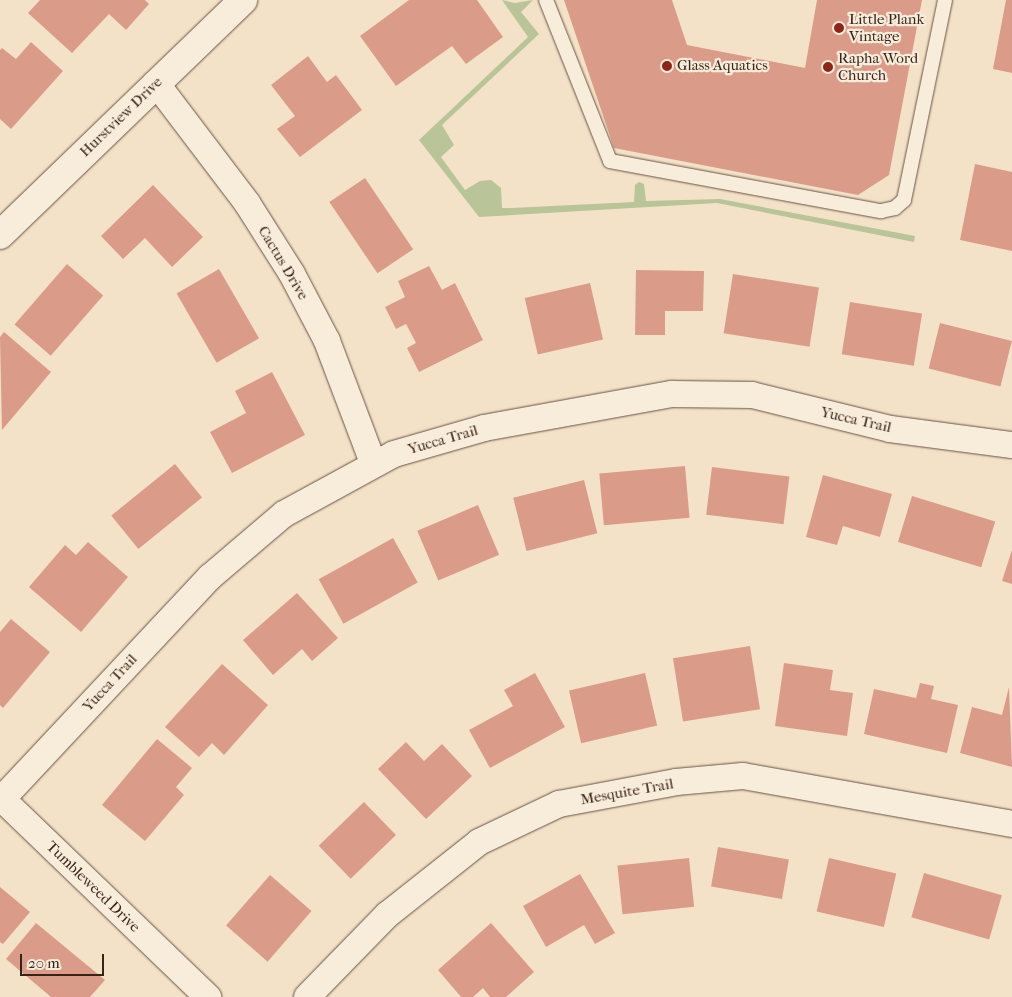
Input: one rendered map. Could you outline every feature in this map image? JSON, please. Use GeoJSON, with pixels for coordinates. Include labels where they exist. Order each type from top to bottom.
{"type":"FeatureCollection","features":[{"type":"Feature","properties":{"kind":"street","name":"Hurstview Drive"},"geometry":{"type":"LineString","coordinates":[[0,235],[243,0]]}},
{"type":"Feature","properties":{"kind":"street","name":"Cactus Drive"},"geometry":{"type":"LineString","coordinates":[[156,83],[247,203],[292,274],[327,342],[373,463]]}},
{"type":"Feature","properties":{"kind":"street","name":"Yucca Trail"},"geometry":{"type":"LineString","coordinates":[[1,798],[210,577],[284,514],[373,463],[394,454],[484,428],[672,394],[752,395],[890,429],[1012,444]]}},
{"type":"Feature","properties":{"kind":"street","name":"Mesquite Trail"},"geometry":{"type":"LineString","coordinates":[[307,997],[387,915],[479,842],[560,804],[676,782],[743,776],[1012,824]]}},
{"type":"Feature","properties":{"kind":"street","name":"Tumbleweed Drive"},"geometry":{"type":"LineString","coordinates":[[1,798],[208,997]]}},
{"type":"Feature","properties":{"kind":"lane"},"geometry":{"type":"LineString","coordinates":[[546,0],[610,161],[881,211],[895,208],[904,200],[945,0]]}},
{"type":"Feature","properties":{"kind":"green space"},"geometry":{"type":"Polygon","coordinates":[[[502,0],[515,3],[533,0],[521,12],[539,34],[442,125],[454,145],[441,157],[465,190],[480,181],[491,180],[501,188],[502,208],[511,208],[634,202],[635,185],[639,182],[644,184],[646,201],[720,199],[915,236],[914,242],[717,203],[479,217],[419,140],[528,37],[502,0]]]}},
{"type":"Feature","properties":{"kind":"building"},"geometry":{"type":"Polygon","coordinates":[[[40,0],[145,0],[149,4],[126,30],[109,14],[72,53],[28,13],[40,0]]]}},
{"type":"Feature","properties":{"kind":"building"},"geometry":{"type":"Polygon","coordinates":[[[409,0],[477,0],[503,37],[466,64],[452,46],[396,86],[360,36],[409,0]]]}},
{"type":"Feature","properties":{"kind":"building"},"geometry":{"type":"Polygon","coordinates":[[[564,0],[672,0],[687,45],[805,68],[817,0],[922,0],[889,175],[858,195],[614,148],[564,0]]]}},
{"type":"Feature","properties":{"kind":"building"},"geometry":{"type":"Polygon","coordinates":[[[1006,0],[1012,0],[1012,73],[993,69],[1006,0]]]}},
{"type":"Feature","properties":{"kind":"building"},"geometry":{"type":"Polygon","coordinates":[[[31,42],[63,71],[11,129],[0,119],[0,50],[2,48],[16,59],[31,42]]]}},
{"type":"Feature","properties":{"kind":"building"},"geometry":{"type":"Polygon","coordinates":[[[308,56],[327,82],[336,75],[362,110],[300,157],[277,129],[295,116],[271,85],[308,56]]]}},
{"type":"Feature","properties":{"kind":"building"},"geometry":{"type":"Polygon","coordinates":[[[975,164],[1012,172],[1012,251],[960,240],[975,164]]]}},
{"type":"Feature","properties":{"kind":"building"},"geometry":{"type":"Polygon","coordinates":[[[365,178],[413,249],[377,273],[329,202],[365,178]]]}},
{"type":"Feature","properties":{"kind":"building"},"geometry":{"type":"Polygon","coordinates":[[[153,185],[203,237],[172,267],[145,238],[123,259],[101,236],[153,185]]]}},
{"type":"Feature","properties":{"kind":"building"},"geometry":{"type":"Polygon","coordinates":[[[67,264],[103,295],[51,356],[15,324],[67,264]]]}},
{"type":"Feature","properties":{"kind":"building"},"geometry":{"type":"Polygon","coordinates":[[[429,266],[442,290],[455,283],[483,340],[419,372],[407,348],[416,343],[406,324],[396,329],[385,307],[405,297],[398,281],[429,266]]]}},
{"type":"Feature","properties":{"kind":"building"},"geometry":{"type":"Polygon","coordinates":[[[219,269],[259,338],[217,363],[177,294],[219,269]]]}},
{"type":"Feature","properties":{"kind":"building"},"geometry":{"type":"Polygon","coordinates":[[[636,270],[704,271],[703,311],[665,311],[665,335],[635,335],[636,270]]]}},
{"type":"Feature","properties":{"kind":"building"},"geometry":{"type":"Polygon","coordinates":[[[733,274],[819,288],[810,347],[724,333],[733,274]]]}},
{"type":"Feature","properties":{"kind":"building"},"geometry":{"type":"Polygon","coordinates":[[[590,283],[603,340],[538,355],[525,298],[590,283]]]}},
{"type":"Feature","properties":{"kind":"building"},"geometry":{"type":"Polygon","coordinates":[[[850,302],[922,313],[914,366],[842,354],[850,302]]]}},
{"type":"Feature","properties":{"kind":"building"},"geometry":{"type":"Polygon","coordinates":[[[940,323],[1012,341],[1000,387],[929,369],[940,323]]]}},
{"type":"Feature","properties":{"kind":"building"},"geometry":{"type":"Polygon","coordinates":[[[4,332],[51,372],[2,430],[0,337],[4,332]]]}},
{"type":"Feature","properties":{"kind":"building"},"geometry":{"type":"Polygon","coordinates":[[[272,372],[305,435],[232,473],[210,432],[246,413],[235,391],[272,372]]]}},
{"type":"Feature","properties":{"kind":"building"},"geometry":{"type":"Polygon","coordinates":[[[175,464],[202,497],[138,549],[111,516],[175,464]]]}},
{"type":"Feature","properties":{"kind":"building"},"geometry":{"type":"Polygon","coordinates":[[[685,466],[690,518],[604,525],[599,473],[685,466]]]}},
{"type":"Feature","properties":{"kind":"building"},"geometry":{"type":"Polygon","coordinates":[[[712,467],[789,477],[784,524],[706,515],[712,467]]]}},
{"type":"Feature","properties":{"kind":"building"},"geometry":{"type":"Polygon","coordinates":[[[823,475],[892,494],[880,537],[843,526],[837,545],[806,537],[823,475]]]}},
{"type":"Feature","properties":{"kind":"building"},"geometry":{"type":"Polygon","coordinates":[[[584,480],[597,533],[526,551],[513,498],[584,480]]]}},
{"type":"Feature","properties":{"kind":"building"},"geometry":{"type":"Polygon","coordinates":[[[912,496],[995,521],[981,567],[898,542],[912,496]]]}},
{"type":"Feature","properties":{"kind":"building"},"geometry":{"type":"Polygon","coordinates":[[[478,505],[499,555],[438,580],[417,531],[478,505]]]}},
{"type":"Feature","properties":{"kind":"building"},"geometry":{"type":"Polygon","coordinates":[[[393,538],[418,583],[343,624],[319,579],[393,538]]]}},
{"type":"Feature","properties":{"kind":"building"},"geometry":{"type":"Polygon","coordinates":[[[88,542],[128,577],[81,632],[29,587],[65,545],[76,555],[88,542]]]}},
{"type":"Feature","properties":{"kind":"building"},"geometry":{"type":"Polygon","coordinates":[[[1012,550],[1012,584],[1002,581],[1012,550]]]}},
{"type":"Feature","properties":{"kind":"building"},"geometry":{"type":"Polygon","coordinates":[[[297,593],[338,638],[312,661],[302,649],[273,675],[243,640],[297,593]]]}},
{"type":"Feature","properties":{"kind":"building"},"geometry":{"type":"Polygon","coordinates":[[[11,619],[50,652],[3,708],[0,705],[0,632],[11,619]]]}},
{"type":"Feature","properties":{"kind":"building"},"geometry":{"type":"Polygon","coordinates":[[[750,646],[760,709],[683,721],[673,658],[750,646]]]}},
{"type":"Feature","properties":{"kind":"building"},"geometry":{"type":"Polygon","coordinates":[[[784,663],[833,670],[830,690],[853,693],[847,736],[775,726],[784,663]]]}},
{"type":"Feature","properties":{"kind":"building"},"geometry":{"type":"Polygon","coordinates":[[[222,664],[268,705],[224,755],[212,743],[199,757],[165,727],[222,664]]]}},
{"type":"Feature","properties":{"kind":"building"},"geometry":{"type":"Polygon","coordinates":[[[535,673],[565,727],[490,768],[469,730],[513,706],[504,690],[535,673]]]}},
{"type":"Feature","properties":{"kind":"building"},"geometry":{"type":"Polygon","coordinates":[[[645,673],[657,726],[581,743],[569,691],[645,673]]]}},
{"type":"Feature","properties":{"kind":"building"},"geometry":{"type":"Polygon","coordinates":[[[920,683],[934,686],[931,699],[958,705],[947,753],[864,734],[874,689],[916,698],[920,683]]]}},
{"type":"Feature","properties":{"kind":"building"},"geometry":{"type":"Polygon","coordinates":[[[1009,687],[1012,767],[960,753],[972,707],[1002,715],[1009,687]]]}},
{"type":"Feature","properties":{"kind":"building"},"geometry":{"type":"Polygon","coordinates":[[[157,739],[192,768],[176,787],[184,795],[145,841],[102,805],[157,739]]]}},
{"type":"Feature","properties":{"kind":"building"},"geometry":{"type":"Polygon","coordinates":[[[406,742],[424,761],[442,744],[472,776],[426,819],[378,769],[406,742]]]}},
{"type":"Feature","properties":{"kind":"building"},"geometry":{"type":"Polygon","coordinates":[[[364,802],[396,835],[351,879],[319,846],[364,802]]]}},
{"type":"Feature","properties":{"kind":"building"},"geometry":{"type":"Polygon","coordinates":[[[718,847],[789,860],[782,899],[711,886],[718,847]]]}},
{"type":"Feature","properties":{"kind":"building"},"geometry":{"type":"Polygon","coordinates":[[[689,858],[694,907],[623,914],[617,866],[689,858]]]}},
{"type":"Feature","properties":{"kind":"building"},"geometry":{"type":"Polygon","coordinates":[[[829,858],[896,874],[884,927],[817,912],[829,858]]]}},
{"type":"Feature","properties":{"kind":"building"},"geometry":{"type":"Polygon","coordinates":[[[924,873],[1002,895],[989,940],[911,917],[924,873]]]}},
{"type":"Feature","properties":{"kind":"building"},"geometry":{"type":"Polygon","coordinates":[[[580,874],[615,933],[595,944],[584,925],[546,947],[523,906],[580,874]]]}},
{"type":"Feature","properties":{"kind":"building"},"geometry":{"type":"Polygon","coordinates":[[[270,875],[312,911],[268,962],[226,926],[270,875]]]}},
{"type":"Feature","properties":{"kind":"building"},"geometry":{"type":"Polygon","coordinates":[[[0,887],[30,912],[3,944],[0,942],[0,887]]]}},
{"type":"Feature","properties":{"kind":"building"},"geometry":{"type":"Polygon","coordinates":[[[36,923],[105,980],[90,997],[51,997],[6,959],[36,923]]]}},
{"type":"Feature","properties":{"kind":"building"},"geometry":{"type":"Polygon","coordinates":[[[491,923],[534,972],[506,997],[490,997],[483,988],[473,997],[461,997],[438,970],[491,923]]]}},
{"type":"Feature","properties":{"kind":"place","name":"Little Plank Vintage"},"geometry":{"type":"Point","coordinates":[839,28]}},
{"type":"Feature","properties":{"kind":"place","name":"Glass Aquatics"},"geometry":{"type":"Point","coordinates":[667,66]}},
{"type":"Feature","properties":{"kind":"place","name":"Rapha Word Church"},"geometry":{"type":"Point","coordinates":[828,67]}}]}
